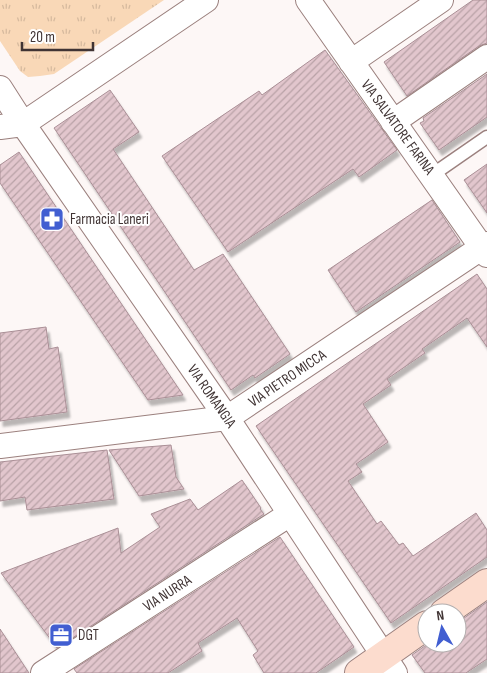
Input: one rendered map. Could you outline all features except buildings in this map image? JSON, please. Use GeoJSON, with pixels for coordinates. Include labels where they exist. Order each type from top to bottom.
{"type":"FeatureCollection","features":[{"type":"Feature","properties":{"kind":"street"},"geometry":{"type":"LineString","coordinates":[[11,125],[206,0]]}},
{"type":"Feature","properties":{"kind":"street","name":"VIA SALVATORE FARINA"},"geometry":{"type":"LineString","coordinates":[[308,0],[485,249]]}},
{"type":"Feature","properties":{"kind":"street"},"geometry":{"type":"LineString","coordinates":[[351,62],[441,0]]}},
{"type":"Feature","properties":{"kind":"street"},"geometry":{"type":"LineString","coordinates":[[393,122],[487,57]]}},
{"type":"Feature","properties":{"kind":"street","name":"VIA ROMANGIA"},"geometry":{"type":"LineString","coordinates":[[0,88],[11,125],[227,418],[389,665]]}},
{"type":"Feature","properties":{"kind":"street","name":"VIA PIETRO MICCA"},"geometry":{"type":"LineString","coordinates":[[0,446],[227,418],[485,249]]}},
{"type":"Feature","properties":{"kind":"street","name":"VIA NURRA"},"geometry":{"type":"LineString","coordinates":[[43,673],[290,514]]}},
{"type":"Feature","properties":{"kind":"street"},"geometry":{"type":"LineString","coordinates":[[458,603],[487,583]]}},
{"type":"Feature","properties":{"kind":"street"},"geometry":{"type":"LineString","coordinates":[[358,673],[389,665],[417,636]]}},
{"type":"Feature","properties":{"kind":"lane"},"geometry":{"type":"LineString","coordinates":[[432,175],[487,138]]}},
{"type":"Feature","properties":{"kind":"green space"},"geometry":{"type":"Polygon","coordinates":[[[0,0],[164,0],[54,74],[28,77],[20,71],[0,41],[0,0]]]}},
{"type":"Feature","properties":{"kind":"place","name":"Farmacia Laneri"},"geometry":{"type":"Point","coordinates":[52,219]}},
{"type":"Feature","properties":{"kind":"place","name":"DGT"},"geometry":{"type":"Point","coordinates":[61,635]}}]}
